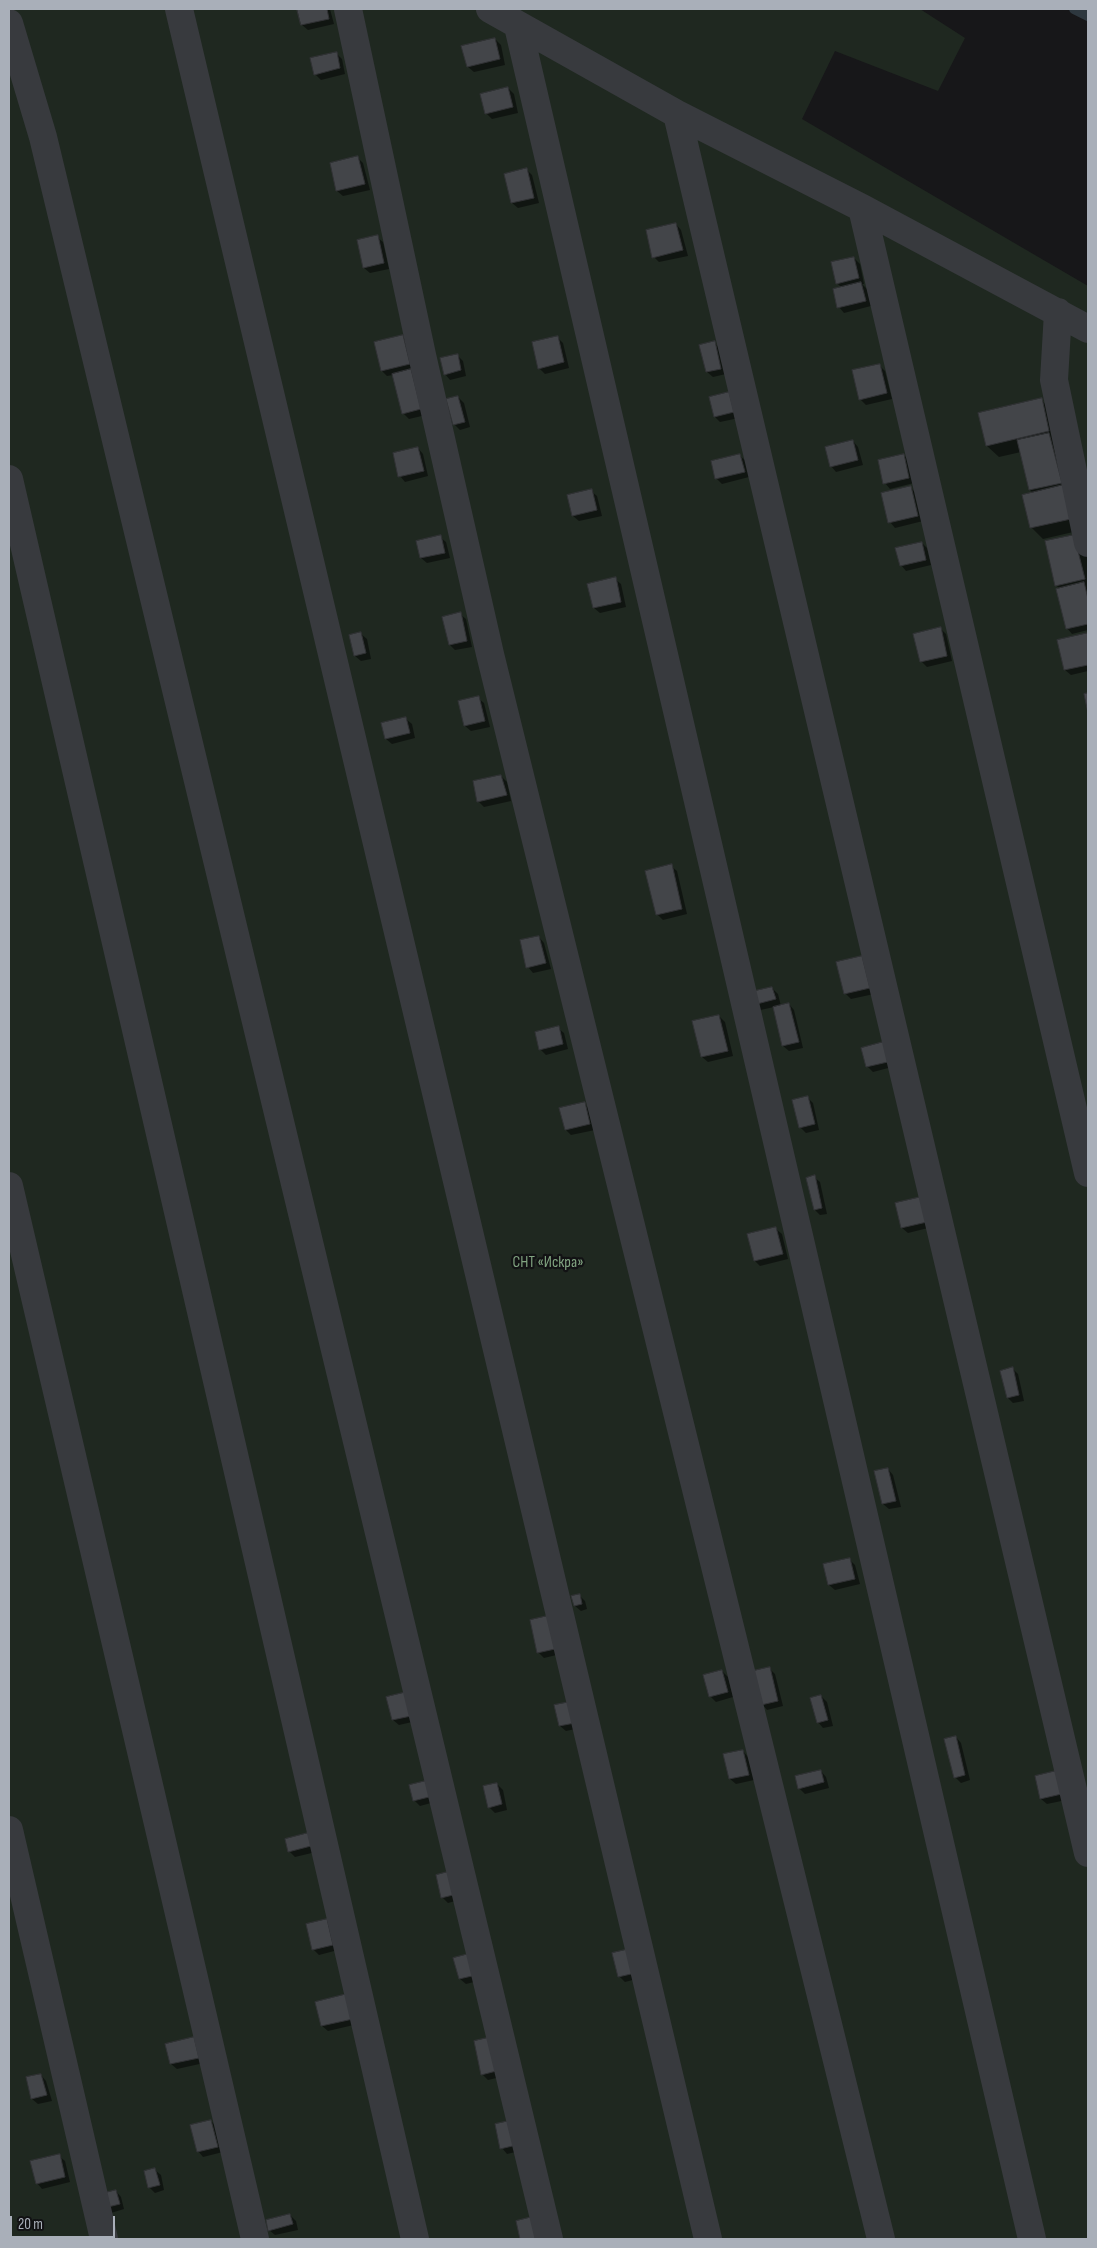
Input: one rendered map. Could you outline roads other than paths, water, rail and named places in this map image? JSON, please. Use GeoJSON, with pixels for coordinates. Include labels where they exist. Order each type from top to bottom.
{"type":"FeatureCollection","features":[{"type":"Feature","properties":{"kind":"lane"},"geometry":{"type":"LineString","coordinates":[[179,9],[708,2239]]}},
{"type":"Feature","properties":{"kind":"lane"},"geometry":{"type":"LineString","coordinates":[[348,9],[422,355],[490,654],[881,2239]]}},
{"type":"Feature","properties":{"kind":"lane"},"geometry":{"type":"LineString","coordinates":[[490,9],[677,114],[862,208],[1088,329]]}},
{"type":"Feature","properties":{"kind":"lane"},"geometry":{"type":"LineString","coordinates":[[9,23],[43,137],[549,2239]]}},
{"type":"Feature","properties":{"kind":"lane"},"geometry":{"type":"LineString","coordinates":[[518,26],[1032,2239]]}},
{"type":"Feature","properties":{"kind":"lane"},"geometry":{"type":"LineString","coordinates":[[677,114],[1088,1853]]}},
{"type":"Feature","properties":{"kind":"lane"},"geometry":{"type":"LineString","coordinates":[[862,208],[1088,1173]]}},
{"type":"Feature","properties":{"kind":"lane"},"geometry":{"type":"LineString","coordinates":[[1058,312],[1054,380],[1088,543]]}},
{"type":"Feature","properties":{"kind":"lane"},"geometry":{"type":"LineString","coordinates":[[9,479],[415,2239]]}},
{"type":"Feature","properties":{"kind":"lane"},"geometry":{"type":"LineString","coordinates":[[9,1186],[255,2239]]}},
{"type":"Feature","properties":{"kind":"lane"},"geometry":{"type":"LineString","coordinates":[[9,1830],[104,2239]]}},
{"type":"Feature","properties":{"kind":"waterway"},"geometry":{"type":"LineString","coordinates":[[1074,9],[1088,16]]}},
{"type":"Feature","properties":{"kind":"park label","name":"СНТ «Искра»"},"geometry":{"type":"Point","coordinates":[548,1263]}}]}
